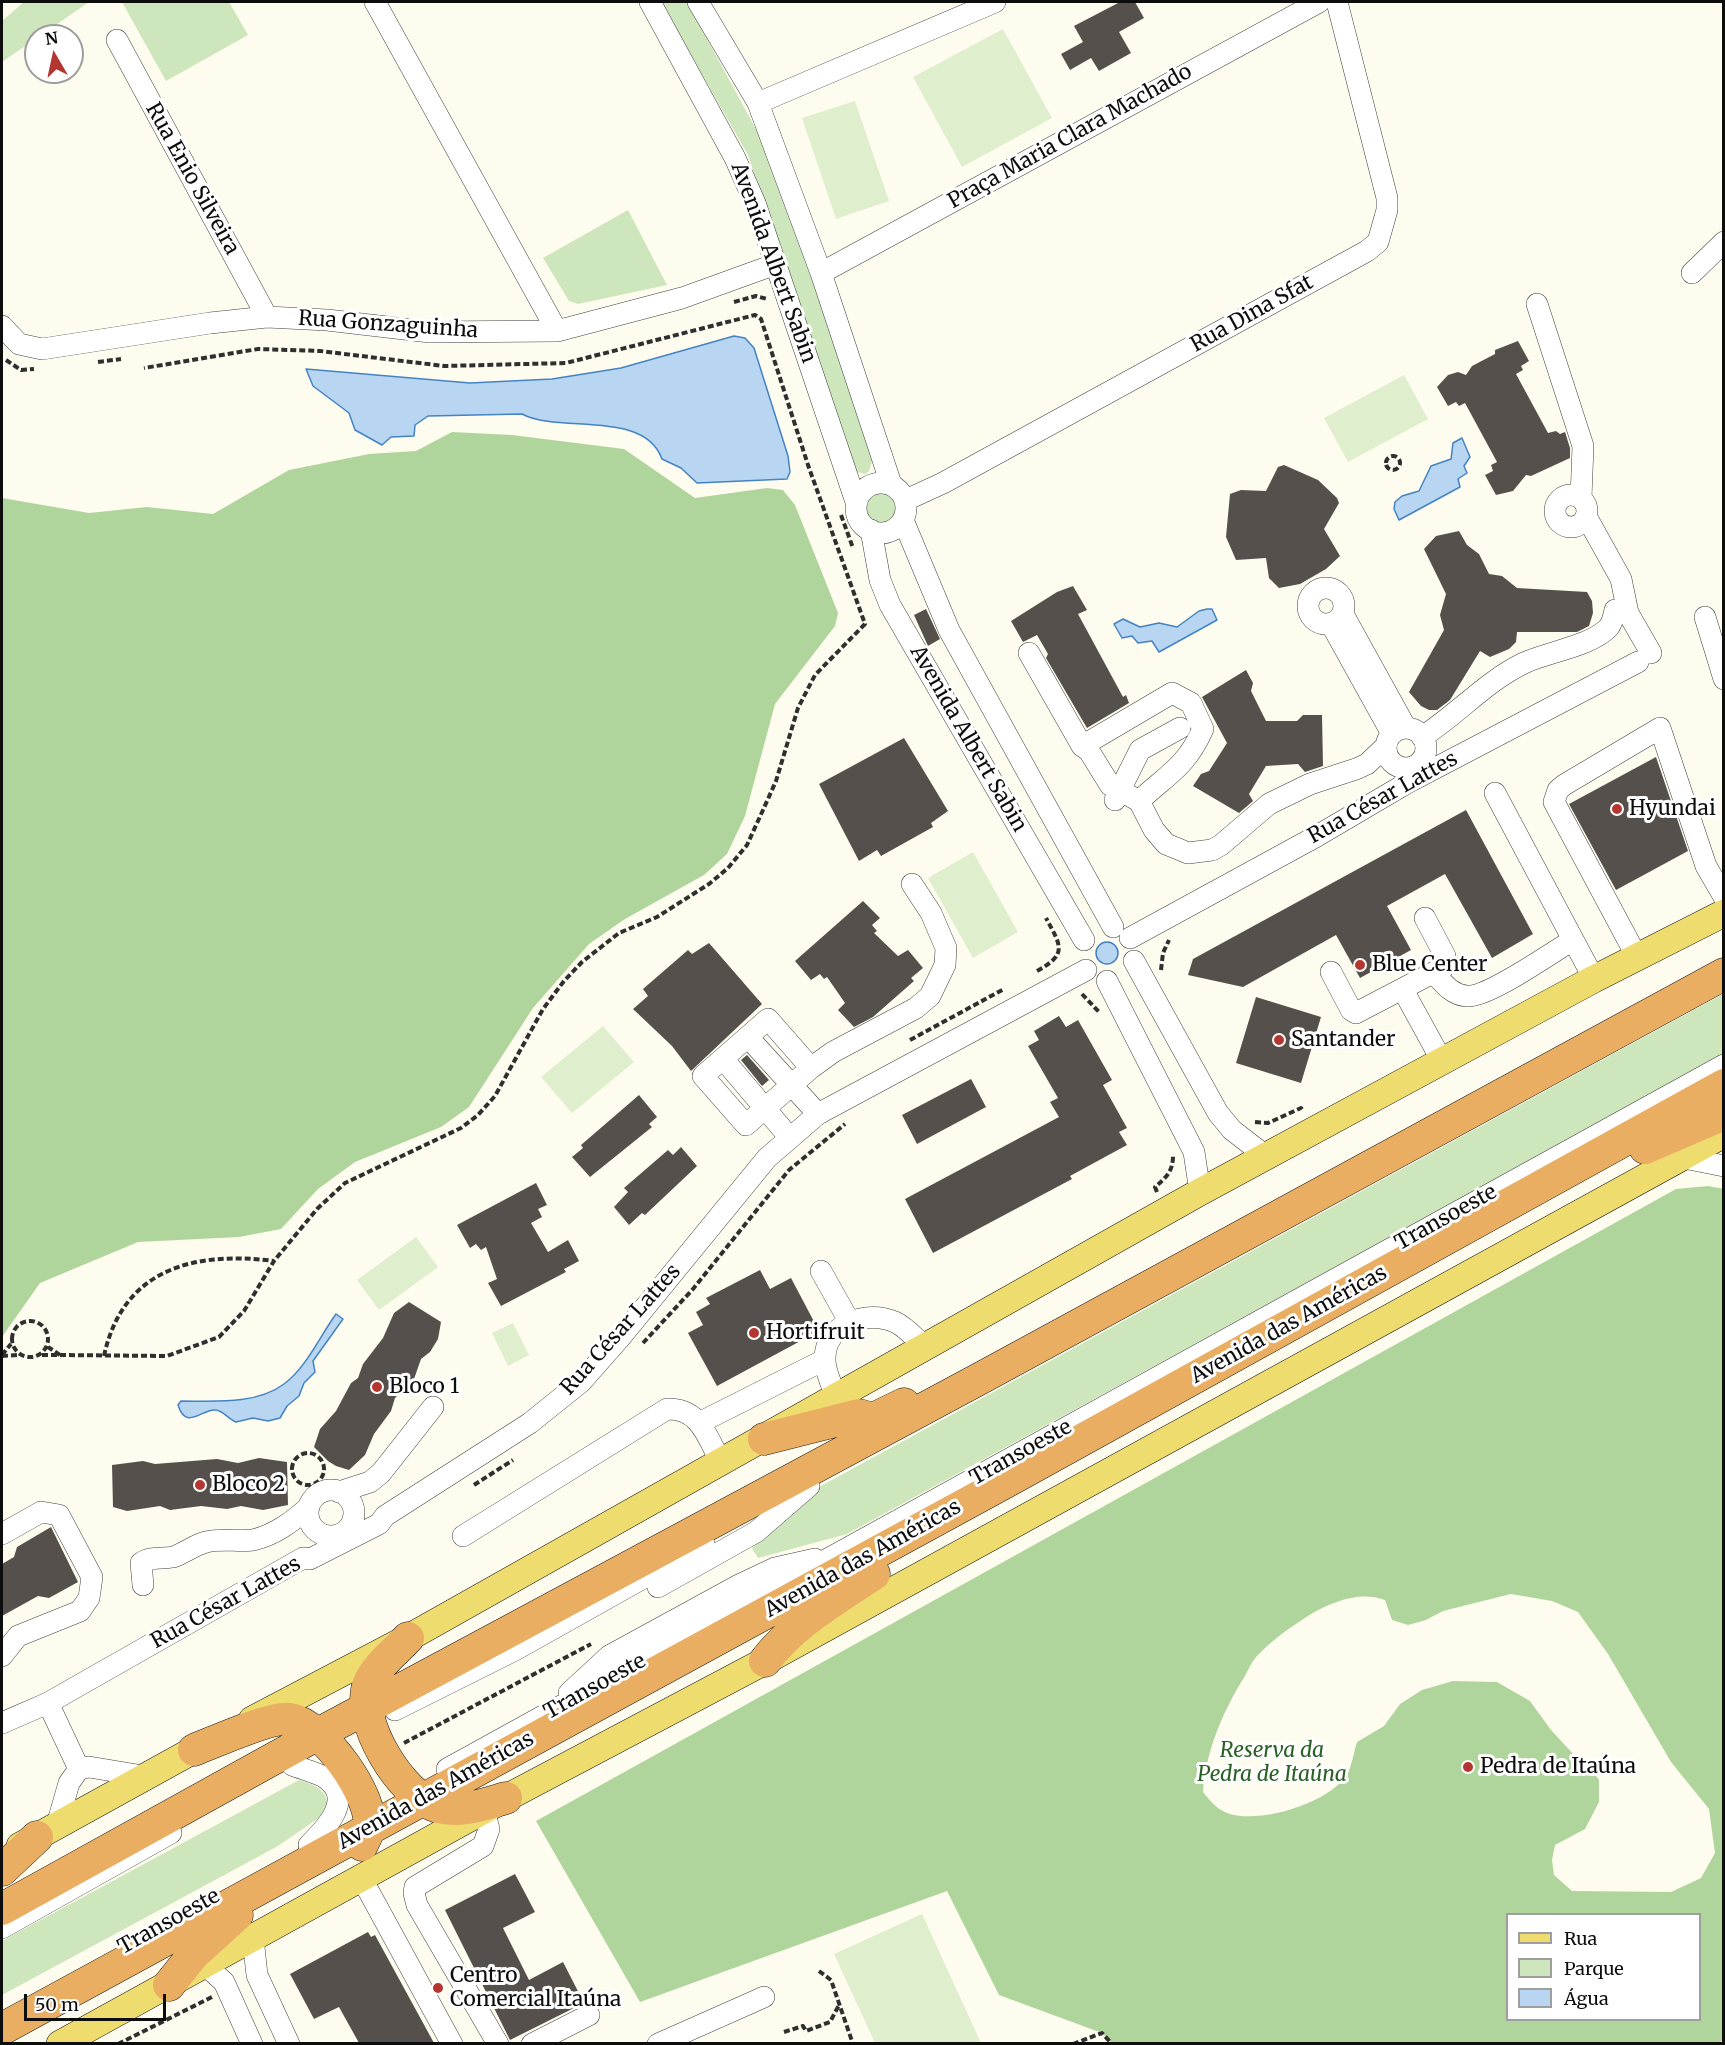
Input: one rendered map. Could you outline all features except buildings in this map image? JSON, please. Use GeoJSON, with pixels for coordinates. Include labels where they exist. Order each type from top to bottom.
{"type":"FeatureCollection","features":[{"type":"Feature","properties":{"kind":"highway"},"geometry":{"type":"LineString","coordinates":[[1682,995],[1705,969],[1724,956]]}},
{"type":"Feature","properties":{"kind":"highway"},"geometry":{"type":"LineString","coordinates":[[2,1909],[369,1716],[981,1378],[1724,974]]}},
{"type":"Feature","properties":{"kind":"highway","name":"Avenida das Américas"},"geometry":{"type":"LineString","coordinates":[[2,2029],[414,1795],[1004,1482],[1724,1085]]}},
{"type":"Feature","properties":{"kind":"highway"},"geometry":{"type":"LineString","coordinates":[[1575,1167],[1601,1165],[1619,1160],[1724,1114]]}},
{"type":"Feature","properties":{"kind":"highway"},"geometry":{"type":"LineString","coordinates":[[764,1439],[859,1415],[873,1419],[935,1388],[981,1378]]}},
{"type":"Feature","properties":{"kind":"highway"},"geometry":{"type":"LineString","coordinates":[[765,1661],[784,1637],[802,1622],[904,1553],[973,1512],[988,1501],[1004,1482]]}},
{"type":"Feature","properties":{"kind":"highway"},"geometry":{"type":"LineString","coordinates":[[408,1638],[373,1676],[368,1686],[369,1716],[394,1772],[414,1795],[452,1809],[495,1804]]}},
{"type":"Feature","properties":{"kind":"highway"},"geometry":{"type":"LineString","coordinates":[[169,1985],[193,1955],[236,1916],[361,1846],[368,1821],[352,1778],[324,1740],[304,1724],[288,1718],[270,1722],[194,1749]]}},
{"type":"Feature","properties":{"kind":"highway"},"geometry":{"type":"LineString","coordinates":[[2,1870],[47,1831]]}},
{"type":"Feature","properties":{"kind":"main road"},"geometry":{"type":"LineString","coordinates":[[2,1856],[143,1776],[408,1638],[1200,1192],[1637,957],[1724,913]]}},
{"type":"Feature","properties":{"kind":"main road","name":"Avenida das Américas"},"geometry":{"type":"LineString","coordinates":[[60,2043],[495,1804],[765,1661],[1679,1156],[1724,1134]]}},
{"type":"Feature","properties":{"kind":"street"},"geometry":{"type":"LineString","coordinates":[[375,2],[557,331]]}},
{"type":"Feature","properties":{"kind":"street","name":"Avenida Albert Sabin"},"geometry":{"type":"LineString","coordinates":[[650,2],[735,158],[755,203],[776,264],[847,503]]}},
{"type":"Feature","properties":{"kind":"street","name":"Avenida Albert Sabin"},"geometry":{"type":"LineString","coordinates":[[698,2],[758,103],[821,273],[891,484]]}},
{"type":"Feature","properties":{"kind":"street"},"geometry":{"type":"LineString","coordinates":[[758,103],[994,2]]}},
{"type":"Feature","properties":{"kind":"street","name":"Praça Maria Clara Machado"},"geometry":{"type":"LineString","coordinates":[[821,273],[1319,2]]}},
{"type":"Feature","properties":{"kind":"street","name":"Rua Dina Sfat"},"geometry":{"type":"LineString","coordinates":[[904,510],[964,472],[1367,251],[1378,242],[1387,210],[1384,179],[1336,2]]}},
{"type":"Feature","properties":{"kind":"street","name":"Rua Enio Silveira"},"geometry":{"type":"LineString","coordinates":[[117,40],[267,317]]}},
{"type":"Feature","properties":{"kind":"street"},"geometry":{"type":"LineString","coordinates":[[1692,273],[1724,242]]}},
{"type":"Feature","properties":{"kind":"street","name":"Rua Gonzaguinha"},"geometry":{"type":"LineString","coordinates":[[2,326],[19,344],[42,349],[210,323],[267,317],[327,320],[430,332],[557,331],[682,298],[776,264]]}},
{"type":"Feature","properties":{"kind":"street"},"geometry":{"type":"LineString","coordinates":[[1537,304],[1583,446],[1580,514],[1611,582],[1620,618],[1643,656]]}},
{"type":"Feature","properties":{"kind":"street"},"geometry":{"type":"LineString","coordinates":[[882,482],[891,484],[902,493],[904,510],[898,526],[885,532],[871,530],[847,503],[866,487],[882,482]]}},
{"type":"Feature","properties":{"kind":"street","name":"Avenida Albert Sabin"},"geometry":{"type":"LineString","coordinates":[[904,510],[950,630],[1121,932]]}},
{"type":"Feature","properties":{"kind":"street"},"geometry":{"type":"LineString","coordinates":[[1580,514],[1621,579],[1628,613],[1643,656]]}},
{"type":"Feature","properties":{"kind":"street","name":"Avenida Albert Sabin"},"geometry":{"type":"LineString","coordinates":[[871,530],[880,580],[890,605],[1084,940]]}},
{"type":"Feature","properties":{"kind":"street"},"geometry":{"type":"LineString","coordinates":[[1705,617],[1724,679]]}},
{"type":"Feature","properties":{"kind":"street"},"geometry":{"type":"LineString","coordinates":[[1029,653],[1082,746],[1089,751],[1117,795],[1134,809],[1140,825],[1154,846],[1169,856],[1200,862],[1237,845],[1251,830],[1291,802],[1325,787],[1356,780],[1405,750],[1451,718],[1487,684],[1525,663],[1596,637],[1620,618]]}},
{"type":"Feature","properties":{"kind":"street"},"geometry":{"type":"LineString","coordinates":[[1337,619],[1405,750]]}},
{"type":"Feature","properties":{"kind":"street","name":"Rua César Lattes"},"geometry":{"type":"LineString","coordinates":[[1121,932],[1405,750],[1452,759],[1643,656]]}},
{"type":"Feature","properties":{"kind":"street"},"geometry":{"type":"LineString","coordinates":[[1082,746],[1171,693],[1191,703],[1203,729],[1192,753],[1177,770],[1139,801]]}},
{"type":"Feature","properties":{"kind":"street"},"geometry":{"type":"LineString","coordinates":[[1117,795],[1140,750],[1180,728]]}},
{"type":"Feature","properties":{"kind":"street"},"geometry":{"type":"LineString","coordinates":[[1637,957],[1554,802],[1557,790],[1564,785],[1660,728],[1706,866],[1724,897]]}},
{"type":"Feature","properties":{"kind":"street"},"geometry":{"type":"LineString","coordinates":[[1117,795],[1139,801],[1154,830],[1166,844],[1188,853],[1202,852],[1221,845],[1269,804],[1310,784],[1405,750],[1452,759]]}},
{"type":"Feature","properties":{"kind":"street"},"geometry":{"type":"LineString","coordinates":[[1495,793],[1594,980]]}},
{"type":"Feature","properties":{"kind":"street"},"geometry":{"type":"LineString","coordinates":[[811,1068],[768,1019],[703,1076],[746,1125],[811,1068],[833,1052],[916,1008],[930,996],[945,964],[946,948],[931,913],[912,884]]}},
{"type":"Feature","properties":{"kind":"street"},"geometry":{"type":"LineString","coordinates":[[1331,972],[1353,1012],[1360,1012],[1434,973],[1444,967],[1447,961],[1425,918]]}},
{"type":"Feature","properties":{"kind":"street"},"geometry":{"type":"LineString","coordinates":[[1096,929],[1121,932],[1135,953],[1134,961],[1124,975],[1107,981],[1099,979],[1086,970],[1081,956],[1084,940],[1096,929]]}},
{"type":"Feature","properties":{"kind":"street"},"geometry":{"type":"LineString","coordinates":[[1434,973],[1451,992],[1469,997],[1489,991],[1573,940]]}},
{"type":"Feature","properties":{"kind":"street"},"geometry":{"type":"LineString","coordinates":[[1134,961],[1218,1113],[1232,1130],[1267,1157]]}},
{"type":"Feature","properties":{"kind":"street","name":"Rua César Lattes"},"geometry":{"type":"LineString","coordinates":[[2,1721],[48,1703],[303,1558],[310,1559],[379,1524],[385,1516],[530,1423],[581,1382],[767,1158],[818,1114],[1086,970]]}},
{"type":"Feature","properties":{"kind":"street"},"geometry":{"type":"LineString","coordinates":[[1107,981],[1194,1152],[1200,1192]]}},
{"type":"Feature","properties":{"kind":"street"},"geometry":{"type":"LineString","coordinates":[[369,1716],[515,1650],[583,1628],[756,1532],[808,1486],[1724,988]]}},
{"type":"Feature","properties":{"kind":"street"},"geometry":{"type":"LineString","coordinates":[[1402,990],[1442,1061]]}},
{"type":"Feature","properties":{"kind":"street"},"geometry":{"type":"LineString","coordinates":[[756,1046],[818,1114]]}},
{"type":"Feature","properties":{"kind":"street","name":"Transoeste"},"geometry":{"type":"LineString","coordinates":[[414,1795],[552,1710],[609,1656],[729,1590],[775,1568],[840,1553],[1724,1065]]}},
{"type":"Feature","properties":{"kind":"street"},"geometry":{"type":"LineString","coordinates":[[730,1067],[790,1138]]}},
{"type":"Feature","properties":{"kind":"street"},"geometry":{"type":"LineString","coordinates":[[1679,1156],[1724,1166]]}},
{"type":"Feature","properties":{"kind":"street"},"geometry":{"type":"LineString","coordinates":[[821,1271],[849,1321]]}},
{"type":"Feature","properties":{"kind":"street"},"geometry":{"type":"LineString","coordinates":[[836,1396],[824,1360],[833,1337],[849,1321],[879,1318],[896,1323],[924,1346]]}},
{"type":"Feature","properties":{"kind":"street"},"geometry":{"type":"LineString","coordinates":[[699,1423],[824,1360]]}},
{"type":"Feature","properties":{"kind":"street"},"geometry":{"type":"LineString","coordinates":[[143,1585],[141,1563],[146,1559],[163,1559],[186,1553],[195,1545],[208,1541],[261,1537],[288,1525],[309,1508],[317,1495],[331,1491],[339,1492],[370,1482],[381,1473],[433,1407]]}},
{"type":"Feature","properties":{"kind":"street"},"geometry":{"type":"LineString","coordinates":[[463,1536],[667,1409],[681,1408],[689,1412],[699,1423],[721,1462]]}},
{"type":"Feature","properties":{"kind":"street"},"geometry":{"type":"LineString","coordinates":[[309,1508],[310,1522],[320,1533],[334,1536],[341,1534],[352,1523],[354,1516],[351,1501],[339,1492]]}},
{"type":"Feature","properties":{"kind":"street"},"geometry":{"type":"LineString","coordinates":[[2,1534],[41,1512],[59,1515],[92,1577],[89,1598],[80,1611],[18,1636],[2,1656]]}},
{"type":"Feature","properties":{"kind":"street"},"geometry":{"type":"LineString","coordinates":[[354,1516],[385,1516]]}},
{"type":"Feature","properties":{"kind":"street"},"geometry":{"type":"LineString","coordinates":[[303,1558],[320,1533]]}},
{"type":"Feature","properties":{"kind":"street"},"geometry":{"type":"LineString","coordinates":[[48,1703],[79,1769]]}},
{"type":"Feature","properties":{"kind":"street"},"geometry":{"type":"LineString","coordinates":[[2,1928],[292,1765],[324,1740]]}},
{"type":"Feature","properties":{"kind":"street"},"geometry":{"type":"LineString","coordinates":[[292,1765],[321,1775],[332,1785],[336,1794],[337,1807],[333,1820],[309,1845]]}},
{"type":"Feature","properties":{"kind":"street"},"geometry":{"type":"LineString","coordinates":[[47,1831],[69,1783],[79,1769],[88,1767],[143,1776]]}},
{"type":"Feature","properties":{"kind":"street"},"geometry":{"type":"LineString","coordinates":[[495,1804],[483,1846],[423,1881],[415,1887],[414,1893],[417,1905],[498,2043]]}},
{"type":"Feature","properties":{"kind":"street","name":"Transoeste"},"geometry":{"type":"LineString","coordinates":[[2,2014],[309,1845],[368,1821]]}},
{"type":"Feature","properties":{"kind":"street"},"geometry":{"type":"LineString","coordinates":[[362,1879],[452,2043]]}},
{"type":"Feature","properties":{"kind":"street"},"geometry":{"type":"LineString","coordinates":[[253,1938],[257,1975],[289,2043]]}},
{"type":"Feature","properties":{"kind":"street"},"geometry":{"type":"LineString","coordinates":[[205,1965],[219,1976],[228,1989],[252,2043]]}},
{"type":"Feature","properties":{"kind":"street"},"geometry":{"type":"LineString","coordinates":[[658,2043],[764,1997]]}},
{"type":"Feature","properties":{"kind":"street"},"geometry":{"type":"LineString","coordinates":[[532,2043],[589,2015]]}},
{"type":"Feature","properties":{"kind":"path"},"geometry":{"type":"LineString","coordinates":[[723,306],[756,296],[767,298],[772,305]]}},
{"type":"Feature","properties":{"kind":"path"},"geometry":{"type":"LineString","coordinates":[[2,1356],[167,1356],[219,1337],[244,1311],[274,1261],[317,1209],[345,1183],[461,1128],[478,1115],[495,1096],[543,1009],[564,981],[601,945],[619,933],[666,912],[709,884],[728,868],[747,845],[763,810],[776,781],[798,708],[815,675],[861,630],[865,617],[808,465],[761,319],[755,315],[747,315],[651,343],[554,364],[444,366],[320,351],[258,349],[144,368]]}},
{"type":"Feature","properties":{"kind":"path"},"geometry":{"type":"LineString","coordinates":[[2,356],[21,370],[43,368]]}},
{"type":"Feature","properties":{"kind":"path"},"geometry":{"type":"LineString","coordinates":[[96,362],[130,357]]}},
{"type":"Feature","properties":{"kind":"path"},"geometry":{"type":"LineString","coordinates":[[847,503],[856,557]]}},
{"type":"Feature","properties":{"kind":"path"},"geometry":{"type":"LineString","coordinates":[[1035,973],[1051,963],[1060,950],[1060,943],[1043,912]]}},
{"type":"Feature","properties":{"kind":"path"},"geometry":{"type":"LineString","coordinates":[[1164,975],[1160,968],[1171,937]]}},
{"type":"Feature","properties":{"kind":"path"},"geometry":{"type":"LineString","coordinates":[[900,1046],[1009,987]]}},
{"type":"Feature","properties":{"kind":"path"},"geometry":{"type":"LineString","coordinates":[[1074,994],[1084,994],[1105,1021]]}},
{"type":"Feature","properties":{"kind":"path"},"geometry":{"type":"LineString","coordinates":[[1253,1122],[1268,1123],[1301,1108],[1317,1129]]}},
{"type":"Feature","properties":{"kind":"path"},"geometry":{"type":"LineString","coordinates":[[639,1348],[693,1289],[789,1170],[854,1118]]}},
{"type":"Feature","properties":{"kind":"path"},"geometry":{"type":"LineString","coordinates":[[1163,1213],[1155,1187],[1166,1179],[1173,1166],[1173,1149]]}},
{"type":"Feature","properties":{"kind":"path"},"geometry":{"type":"LineString","coordinates":[[104,1356],[109,1331],[122,1309],[142,1288],[166,1272],[192,1261],[223,1257],[274,1261]]}},
{"type":"Feature","properties":{"kind":"path"},"geometry":{"type":"LineString","coordinates":[[2,1356],[11,1343],[17,1327],[21,1323],[34,1322],[45,1329],[48,1335],[48,1347],[41,1355]]}},
{"type":"Feature","properties":{"kind":"path"},"geometry":{"type":"LineString","coordinates":[[11,1343],[18,1355]]}},
{"type":"Feature","properties":{"kind":"path"},"geometry":{"type":"LineString","coordinates":[[48,1347],[60,1355]]}},
{"type":"Feature","properties":{"kind":"path"},"geometry":{"type":"LineString","coordinates":[[308,1453],[322,1460],[323,1476],[316,1484],[300,1484],[292,1476],[292,1465],[298,1456],[308,1453]]}},
{"type":"Feature","properties":{"kind":"path"},"geometry":{"type":"LineString","coordinates":[[471,1487],[522,1453]]}},
{"type":"Feature","properties":{"kind":"path"},"geometry":{"type":"LineString","coordinates":[[399,1746],[594,1642]]}},
{"type":"Feature","properties":{"kind":"path"},"geometry":{"type":"LineString","coordinates":[[819,1971],[831,1980],[853,2043]]}},
{"type":"Feature","properties":{"kind":"path"},"geometry":{"type":"LineString","coordinates":[[118,2043],[228,1989]]}},
{"type":"Feature","properties":{"kind":"path"},"geometry":{"type":"LineString","coordinates":[[784,2032],[802,2026],[806,2031],[830,2022],[839,2004]]}},
{"type":"Feature","properties":{"kind":"path"},"geometry":{"type":"LineString","coordinates":[[1072,2043],[1102,2034],[1112,2043]]}},
{"type":"Feature","properties":{"kind":"green space"},"geometry":{"type":"Polygon","coordinates":[[[24,2],[89,2],[57,24],[24,24],[24,47],[2,62],[2,21],[24,2]]]}},
{"type":"Feature","properties":{"kind":"green space"},"geometry":{"type":"Polygon","coordinates":[[[122,2],[229,2],[248,35],[166,81],[122,2]]]}},
{"type":"Feature","properties":{"kind":"green space"},"geometry":{"type":"Polygon","coordinates":[[[661,2],[687,2],[771,157],[872,461],[869,471],[865,474],[854,471],[748,155],[661,2]]]}},
{"type":"Feature","properties":{"kind":"green space"},"geometry":{"type":"Polygon","coordinates":[[[1003,29],[1052,118],[962,167],[913,77],[1003,29]]]}},
{"type":"Feature","properties":{"kind":"green space"},"geometry":{"type":"Polygon","coordinates":[[[855,101],[889,201],[836,219],[802,118],[855,101]]]}},
{"type":"Feature","properties":{"kind":"green space"},"geometry":{"type":"Polygon","coordinates":[[[628,210],[667,285],[578,304],[569,301],[543,258],[628,210]]]}},
{"type":"Feature","properties":{"kind":"green space"},"geometry":{"type":"Polygon","coordinates":[[[1404,375],[1428,419],[1348,462],[1324,418],[1404,375]]]}},
{"type":"Feature","properties":{"kind":"green space"},"geometry":{"type":"Polygon","coordinates":[[[452,432],[512,435],[624,449],[695,498],[767,488],[783,490],[795,505],[838,613],[835,626],[775,704],[745,816],[727,854],[704,875],[625,919],[589,944],[533,1008],[469,1107],[441,1127],[355,1162],[318,1189],[281,1229],[239,1237],[138,1242],[40,1283],[2,1337],[2,498],[89,513],[147,507],[213,514],[289,470],[369,454],[416,451],[452,432]]]}},
{"type":"Feature","properties":{"kind":"green space"},"geometry":{"type":"Polygon","coordinates":[[[881,492],[892,497],[897,508],[892,519],[881,524],[870,519],[865,508],[870,497],[881,492]]]}},
{"type":"Feature","properties":{"kind":"green space"},"geometry":{"type":"Polygon","coordinates":[[[973,852],[1018,932],[973,958],[928,878],[973,852]]]}},
{"type":"Feature","properties":{"kind":"green space"},"geometry":{"type":"Polygon","coordinates":[[[1723,994],[1723,1055],[847,1534],[758,1558],[752,1548],[819,1487],[1723,994]]]}},
{"type":"Feature","properties":{"kind":"green space"},"geometry":{"type":"Polygon","coordinates":[[[603,1026],[634,1062],[572,1113],[541,1077],[603,1026]]]}},
{"type":"Feature","properties":{"kind":"green space","name":"Reserva da Pedra de Itaúna"},"geometry":{"type":"Polygon","coordinates":[[[1708,1186],[1724,1189],[1723,2040],[1717,2044],[1112,2043],[1102,2033],[999,1995],[947,1891],[640,2002],[536,1821],[1676,1189],[1708,1186]],[[1511,1594],[1443,1611],[1426,1620],[1408,1625],[1392,1620],[1385,1600],[1376,1597],[1347,1599],[1311,1614],[1271,1642],[1251,1664],[1217,1731],[1208,1761],[1203,1792],[1220,1809],[1240,1816],[1274,1814],[1293,1809],[1326,1794],[1339,1784],[1348,1773],[1357,1742],[1384,1726],[1400,1704],[1422,1690],[1453,1681],[1497,1682],[1530,1701],[1551,1730],[1576,1757],[1589,1766],[1599,1780],[1599,1802],[1585,1829],[1555,1845],[1552,1860],[1554,1875],[1572,1891],[1671,1892],[1701,1878],[1715,1853],[1709,1809],[1671,1762],[1608,1654],[1578,1612],[1552,1601],[1511,1594]]]}},
{"type":"Feature","properties":{"kind":"green space"},"geometry":{"type":"Polygon","coordinates":[[[416,1237],[438,1267],[379,1310],[357,1280],[416,1237]]]}},
{"type":"Feature","properties":{"kind":"green space"},"geometry":{"type":"Polygon","coordinates":[[[513,1323],[529,1355],[508,1366],[492,1333],[513,1323]]]}},
{"type":"Feature","properties":{"kind":"green space"},"geometry":{"type":"Polygon","coordinates":[[[299,1780],[312,1784],[322,1791],[327,1800],[326,1813],[278,1846],[2,1995],[2,1941],[299,1780]]]}},
{"type":"Feature","properties":{"kind":"green space"},"geometry":{"type":"Polygon","coordinates":[[[922,1914],[981,2043],[875,2043],[834,1954],[922,1914]]]}},
{"type":"Feature","properties":{"kind":"water"},"geometry":{"type":"Polygon","coordinates":[[[734,336],[745,338],[754,348],[788,456],[790,472],[787,479],[697,483],[681,468],[662,459],[652,444],[638,434],[599,425],[538,420],[522,414],[428,416],[415,425],[414,436],[391,437],[382,445],[355,430],[349,413],[313,386],[306,369],[470,383],[552,379],[621,368],[734,336]]]}},
{"type":"Feature","properties":{"kind":"water"},"geometry":{"type":"Polygon","coordinates":[[[1462,438],[1470,457],[1464,466],[1467,473],[1458,479],[1460,487],[1399,520],[1394,509],[1395,502],[1402,496],[1419,491],[1431,466],[1451,459],[1453,443],[1462,438]]]}},
{"type":"Feature","properties":{"kind":"water"},"geometry":{"type":"Polygon","coordinates":[[[1212,609],[1217,620],[1159,652],[1152,641],[1138,643],[1132,636],[1122,638],[1114,624],[1123,619],[1140,627],[1159,623],[1177,627],[1199,611],[1212,609]]]}},
{"type":"Feature","properties":{"kind":"water"},"geometry":{"type":"Polygon","coordinates":[[[1107,942],[1115,945],[1118,953],[1115,961],[1107,964],[1099,961],[1096,953],[1099,945],[1107,942]]]}},
{"type":"Feature","properties":{"kind":"water"},"geometry":{"type":"Polygon","coordinates":[[[336,1314],[343,1319],[313,1361],[315,1372],[304,1383],[299,1396],[287,1406],[280,1418],[268,1421],[253,1418],[236,1422],[218,1410],[190,1418],[181,1413],[178,1405],[181,1401],[248,1399],[273,1391],[284,1384],[306,1361],[336,1314]]]}},
{"type":"Feature","properties":{"kind":"place","name":"Hyundai"},"geometry":{"type":"Point","coordinates":[1617,809]}},
{"type":"Feature","properties":{"kind":"place","name":"Blue Center"},"geometry":{"type":"Point","coordinates":[1360,965]}},
{"type":"Feature","properties":{"kind":"place","name":"Santander"},"geometry":{"type":"Point","coordinates":[1279,1040]}},
{"type":"Feature","properties":{"kind":"place","name":"Hortifruit"},"geometry":{"type":"Point","coordinates":[754,1333]}},
{"type":"Feature","properties":{"kind":"place","name":"Bloco 1"},"geometry":{"type":"Point","coordinates":[377,1387]}},
{"type":"Feature","properties":{"kind":"place","name":"Bloco 2"},"geometry":{"type":"Point","coordinates":[200,1485]}},
{"type":"Feature","properties":{"kind":"place","name":"Pedra de Itaúna"},"geometry":{"type":"Point","coordinates":[1468,1767]}},
{"type":"Feature","properties":{"kind":"place","name":"Centro Comercial Itaúna"},"geometry":{"type":"Point","coordinates":[438,1988]}}]}
